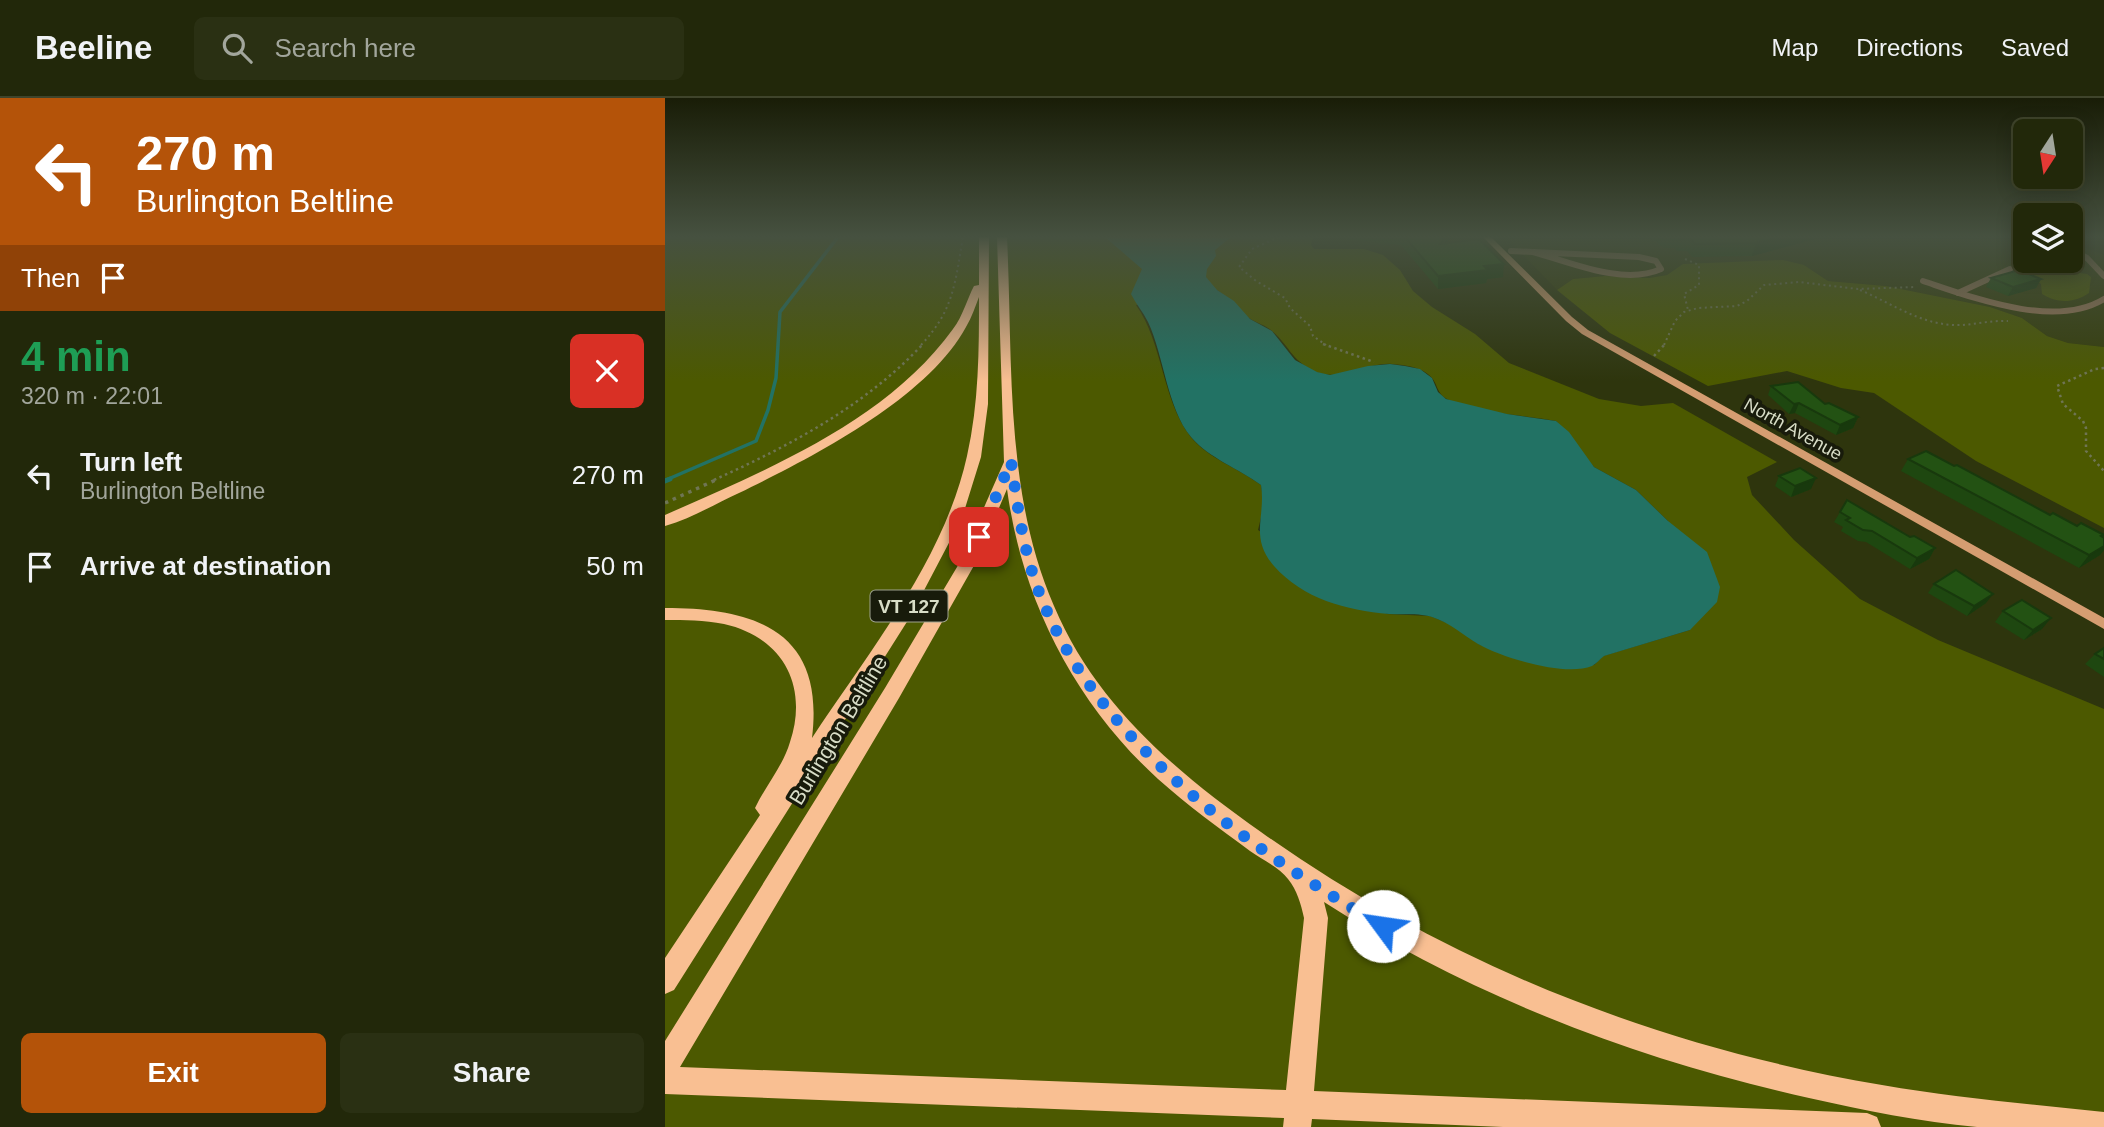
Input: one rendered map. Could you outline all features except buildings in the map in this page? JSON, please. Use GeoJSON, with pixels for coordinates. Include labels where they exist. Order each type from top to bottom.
{"type":"FeatureCollection","features":[{"type":"Feature","properties":{"kind":"main road"},"geometry":{"type":"LineString","coordinates":[[665,521],[801,456],[893,396],[933,359],[952,337],[974,301],[978,285]]}},
{"type":"Feature","properties":{"kind":"main road","name":"Burlington Beltline"},"geometry":{"type":"LineString","coordinates":[[665,981],[904,613],[930,569],[957,510],[973,459],[980,417],[983,285]]}},
{"type":"Feature","properties":{"kind":"main road","name":"Burlington Beltline"},"geometry":{"type":"LineString","coordinates":[[665,1066],[893,693],[968,562],[1011,461],[1004,285]]}},
{"type":"Feature","properties":{"kind":"main road","name":"North Avenue"},"geometry":{"type":"LineString","coordinates":[[1535,285],[1569,319],[1642,366],[2104,624]]}},
{"type":"Feature","properties":{"kind":"main road"},"geometry":{"type":"LineString","coordinates":[[1011,461],[1023,537],[1035,581],[1056,629],[1085,679],[1148,757],[1283,862],[1367,916],[1476,974],[1556,1009],[1640,1039],[1750,1072],[1851,1094],[1933,1107],[2104,1125]]}},
{"type":"Feature","properties":{"kind":"main road"},"geometry":{"type":"LineString","coordinates":[[665,614],[710,615],[751,624],[773,636],[791,653],[803,676],[807,704],[802,740],[715,905]]}},
{"type":"Feature","properties":{"kind":"main road"},"geometry":{"type":"LineString","coordinates":[[1283,862],[1303,882],[1310,894],[1316,919],[1298,1116]]}},
{"type":"Feature","properties":{"kind":"main road"},"geometry":{"type":"LineString","coordinates":[[665,1080],[1298,1116],[1867,1127]]}},
{"type":"Feature","properties":{"kind":"lane"},"geometry":{"type":"LineString","coordinates":[[1935,285],[1995,302],[2053,310],[2088,310],[2104,299]]}},
{"type":"Feature","properties":{"kind":"lane"},"geometry":{"type":"LineString","coordinates":[[1958,293],[1975,285]]}},
{"type":"Feature","properties":{"kind":"path"},"geometry":{"type":"LineString","coordinates":[[665,503],[782,449],[894,376],[938,328],[950,305],[954,285]]}},
{"type":"Feature","properties":{"kind":"path"},"geometry":{"type":"LineString","coordinates":[[1264,285],[1285,298],[1287,306],[1303,322],[1309,324],[1311,333],[1316,338],[1337,350],[1374,362]]}},
{"type":"Feature","properties":{"kind":"path"},"geometry":{"type":"LineString","coordinates":[[1688,310],[1684,294],[1699,285]]}},
{"type":"Feature","properties":{"kind":"path"},"geometry":{"type":"LineString","coordinates":[[1642,366],[1663,350],[1678,316],[1688,310],[1740,305],[1764,285]]}},
{"type":"Feature","properties":{"kind":"path"},"geometry":{"type":"LineString","coordinates":[[1832,285],[1858,289],[1935,285]]}},
{"type":"Feature","properties":{"kind":"path"},"geometry":{"type":"LineString","coordinates":[[1858,289],[1909,315],[1938,323],[1965,325],[1989,320],[2017,321]]}},
{"type":"Feature","properties":{"kind":"path"},"geometry":{"type":"LineString","coordinates":[[2104,368],[2095,369],[2057,386],[2063,404],[2083,421],[2086,428],[2086,451],[2104,471]]}},
{"type":"Feature","properties":{"kind":"shaded area"},"geometry":{"type":"Polygon","coordinates":[[[665,285],[1409,285],[1432,307],[1475,334],[1509,363],[1599,399],[1641,406],[1673,403],[1777,462],[1747,477],[1752,495],[1794,540],[1860,599],[1938,640],[2104,709],[2104,1127],[665,1127],[665,285]],[[1217,290],[1136,305],[1152,336],[1174,405],[1190,436],[1214,457],[1261,485],[1264,505],[1258,530],[1387,614],[1430,616],[1452,625],[1480,645],[1594,665],[1603,656],[1690,630],[1668,521],[1636,490],[1594,467],[1556,421],[1485,411],[1458,404],[1441,395],[1428,374],[1408,366],[1382,364],[1333,375],[1314,371],[1300,362],[1270,329],[1249,318],[1217,290]]]}},
{"type":"Feature","properties":{"kind":"shaded area"},"geometry":{"type":"Polygon","coordinates":[[[1564,285],[1886,286],[1990,307],[2022,318],[2047,336],[2068,343],[2104,347],[2104,528],[1976,461],[1874,393],[1841,388],[1787,371],[1708,386],[1610,333],[1557,290],[1564,285]]]}},
{"type":"Feature","properties":{"kind":"shaded area"},"geometry":{"type":"Polygon","coordinates":[[[1875,285],[2104,285],[2104,347],[2068,343],[2047,336],[2022,318],[1990,307],[1875,285]]]}},
{"type":"Feature","properties":{"kind":"shaded area"},"geometry":{"type":"Polygon","coordinates":[[[2041,285],[2090,285],[2089,293],[2078,299],[2066,301],[2042,294],[2041,285]]]}},
{"type":"Feature","properties":{"kind":"water"},"geometry":{"type":"Polygon","coordinates":[[[1135,285],[1213,285],[1234,301],[1250,319],[1272,331],[1295,360],[1317,372],[1330,375],[1390,364],[1420,369],[1432,378],[1438,392],[1446,399],[1507,414],[1556,421],[1569,432],[1594,467],[1636,490],[1668,521],[1707,552],[1720,587],[1717,602],[1690,630],[1604,656],[1592,666],[1566,669],[1551,668],[1503,655],[1432,617],[1357,609],[1312,595],[1286,577],[1266,556],[1260,536],[1261,485],[1199,445],[1183,425],[1176,412],[1146,318],[1131,294],[1135,285]]]}},
{"type":"Feature","properties":{"kind":"waterway"},"geometry":{"type":"LineString","coordinates":[[666,480],[756,441],[776,378],[780,312],[801,285]]}},
{"type":"Feature","properties":{"kind":"waterway"},"geometry":{"type":"LineString","coordinates":[[665,481],[670,479]]}},
{"type":"Feature","properties":{"kind":"route"},"geometry":{"type":"LineString","coordinates":[[979,537],[1011,461],[1023,537],[1044,605],[1069,654],[1104,705],[1148,757],[1180,784],[1258,844],[1383,926]]}}]}
